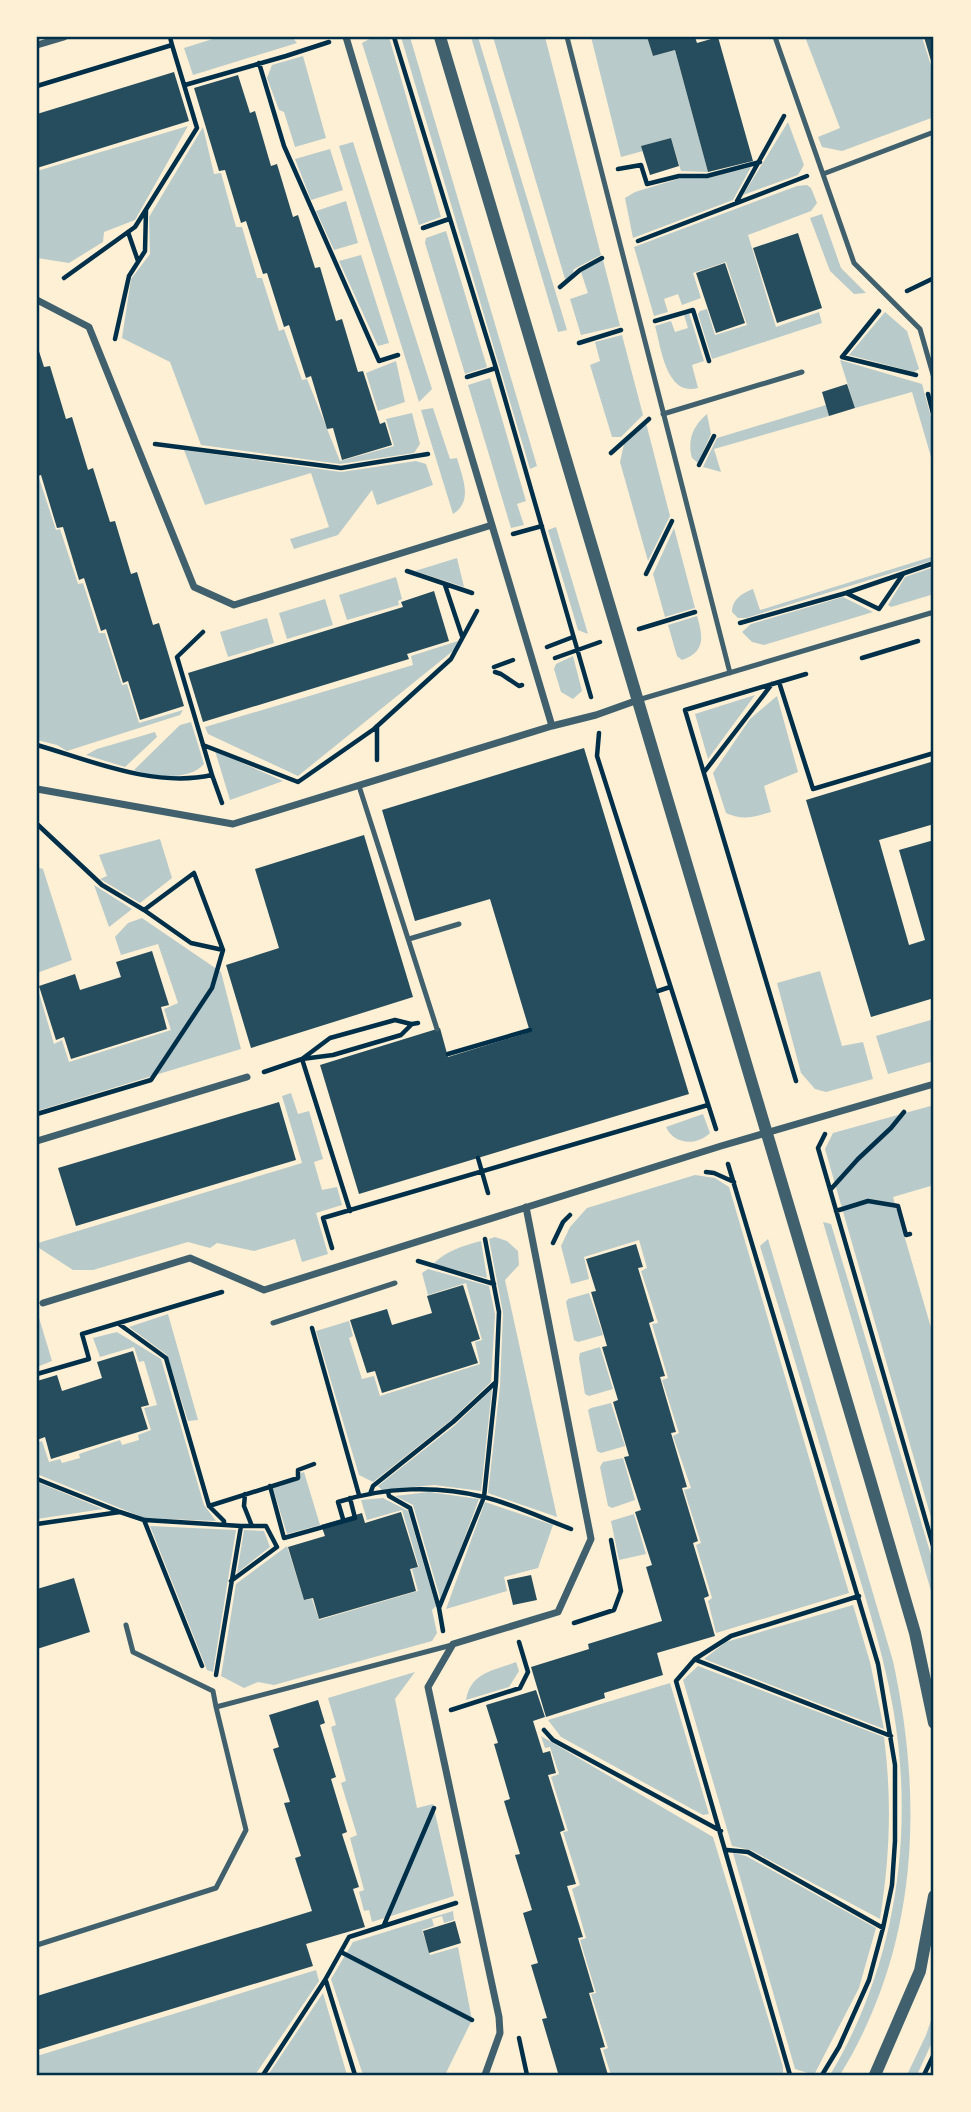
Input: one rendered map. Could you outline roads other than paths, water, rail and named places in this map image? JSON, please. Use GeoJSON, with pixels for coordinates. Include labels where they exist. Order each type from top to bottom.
{"type":"FeatureCollection","features":[{"type":"Feature","properties":{"kind":"street"},"geometry":{"type":"LineString","coordinates":[[37,45],[64,37]]}},
{"type":"Feature","properties":{"kind":"street"},"geometry":{"type":"LineString","coordinates":[[346,37],[551,726]]}},
{"type":"Feature","properties":{"kind":"street"},"geometry":{"type":"LineString","coordinates":[[440,37],[915,1633],[934,1723]]}},
{"type":"Feature","properties":{"kind":"street"},"geometry":{"type":"LineString","coordinates":[[37,300],[89,327],[194,587],[234,605],[492,525]]}},
{"type":"Feature","properties":{"kind":"street"},"geometry":{"type":"LineString","coordinates":[[37,789],[233,824],[638,700]]}},
{"type":"Feature","properties":{"kind":"street"},"geometry":{"type":"LineString","coordinates":[[37,1142],[247,1077]]}},
{"type":"Feature","properties":{"kind":"street"},"geometry":{"type":"LineString","coordinates":[[43,1303],[190,1258],[264,1290],[766,1132],[934,1084]]}},
{"type":"Feature","properties":{"kind":"street"},"geometry":{"type":"LineString","coordinates":[[485,2075],[500,2033],[499,2017],[428,1686],[453,1644],[558,1612],[591,1539],[526,1207]]}},
{"type":"Feature","properties":{"kind":"street"},"geometry":{"type":"LineString","coordinates":[[876,2074],[920,1971],[934,1896]]}},
{"type":"Feature","properties":{"kind":"lane"},"geometry":{"type":"LineString","coordinates":[[568,37],[730,673]]}},
{"type":"Feature","properties":{"kind":"lane"},"geometry":{"type":"LineString","coordinates":[[775,37],[854,263],[920,329],[934,378]]}},
{"type":"Feature","properties":{"kind":"lane"},"geometry":{"type":"LineString","coordinates":[[823,174],[934,132]]}},
{"type":"Feature","properties":{"kind":"lane"},"geometry":{"type":"LineString","coordinates":[[663,414],[802,372]]}},
{"type":"Feature","properties":{"kind":"lane"},"geometry":{"type":"LineString","coordinates":[[638,700],[934,612]]}},
{"type":"Feature","properties":{"kind":"lane"},"geometry":{"type":"LineString","coordinates":[[359,786],[437,1029]]}},
{"type":"Feature","properties":{"kind":"lane"},"geometry":{"type":"LineString","coordinates":[[409,939],[459,924]]}},
{"type":"Feature","properties":{"kind":"lane"},"geometry":{"type":"LineString","coordinates":[[273,1323],[395,1283]]}},
{"type":"Feature","properties":{"kind":"lane"},"geometry":{"type":"LineString","coordinates":[[37,1945],[216,1888],[246,1830],[213,1691],[133,1652],[127,1625]]}},
{"type":"Feature","properties":{"kind":"lane"},"geometry":{"type":"LineString","coordinates":[[216,1707],[453,1644]]}}]}
